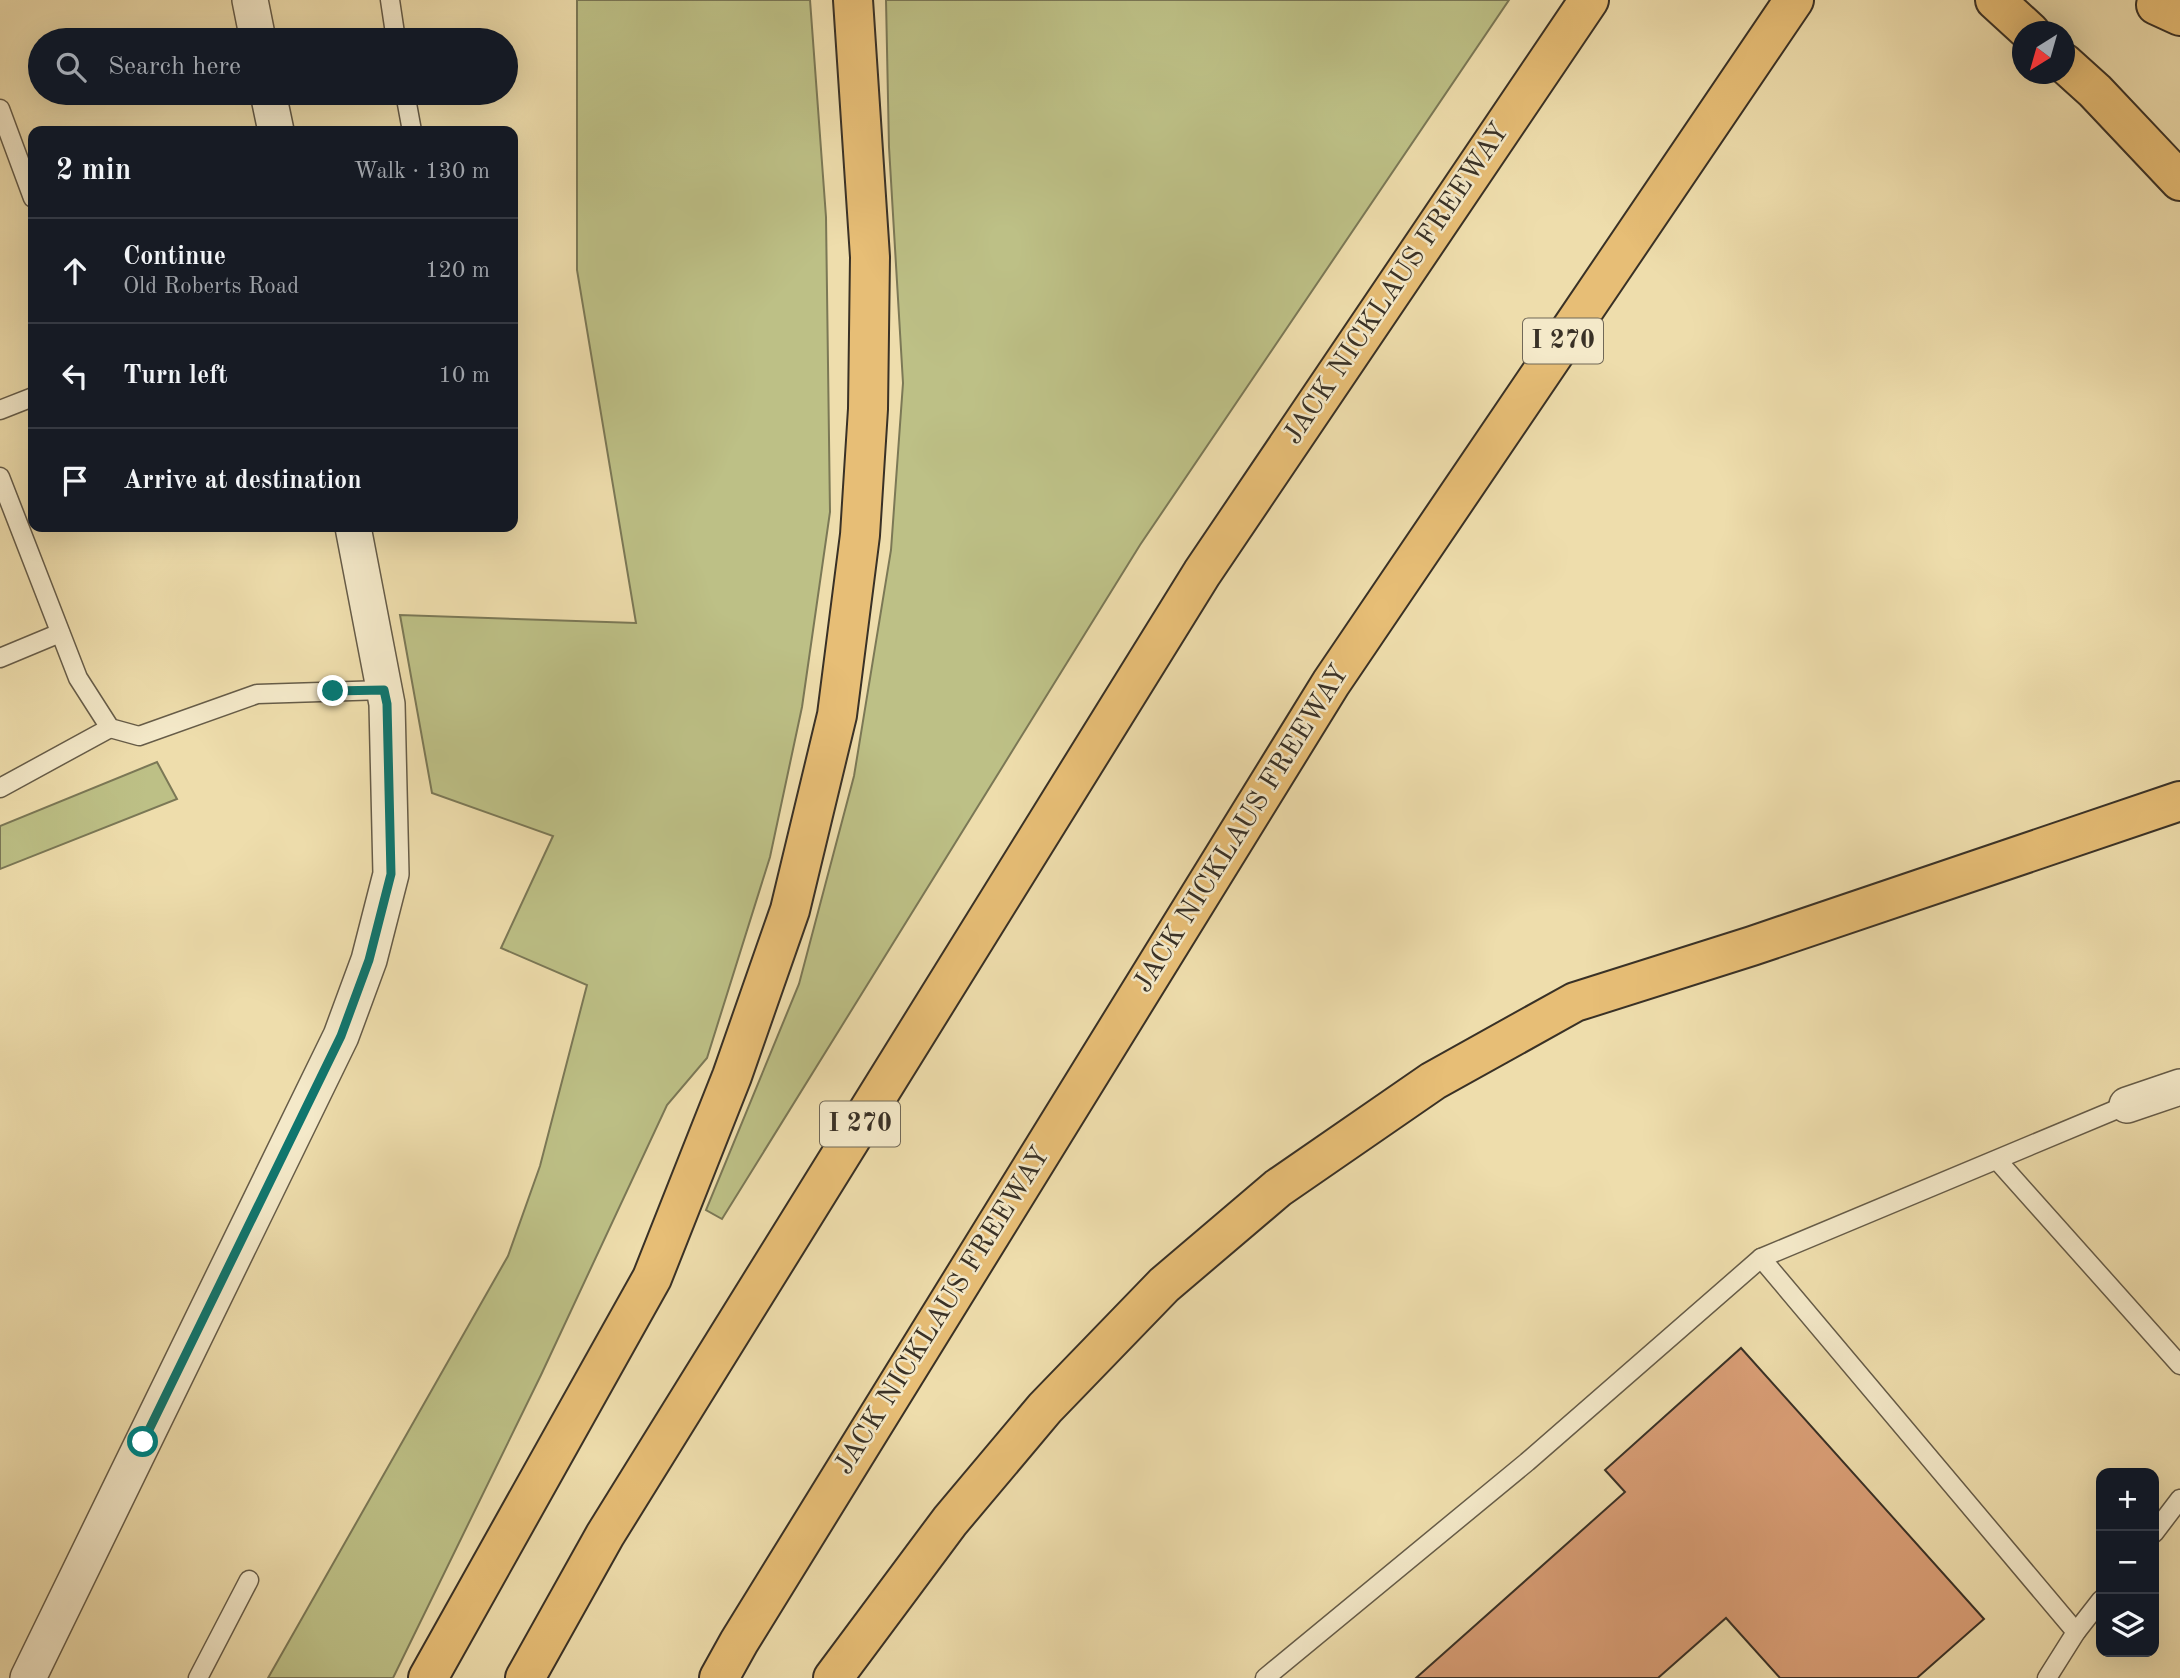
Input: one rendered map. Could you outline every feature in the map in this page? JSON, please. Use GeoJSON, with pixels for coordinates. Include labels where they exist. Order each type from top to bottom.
{"type":"FeatureCollection","features":[{"type":"Feature","properties":{"kind":"main road"},"geometry":{"type":"LineString","coordinates":[[428,1678],[652,1278],[732,1076],[790,911],[837,715],[860,535],[868,408],[870,257],[853,0]]}},
{"type":"Feature","properties":{"kind":"main road","name":"JACK NICKLAUS FREEWAY"},"geometry":{"type":"LineString","coordinates":[[525,1678],[605,1535],[1202,573],[1589,0]]}},
{"type":"Feature","properties":{"kind":"main road","name":"JACK NICKLAUS FREEWAY"},"geometry":{"type":"LineString","coordinates":[[719,1678],[1331,683],[1794,0]]}},
{"type":"Feature","properties":{"kind":"main road"},"geometry":{"type":"LineString","coordinates":[[1995,0],[2018,21]]}},
{"type":"Feature","properties":{"kind":"main road"},"geometry":{"type":"LineString","coordinates":[[2075,73],[2180,181]]}},
{"type":"Feature","properties":{"kind":"main road"},"geometry":{"type":"LineString","coordinates":[[833,1678],[950,1521],[984,1480],[1045,1408],[1164,1285],[1278,1188],[1433,1082],[1575,1002],[1752,946],[2178,800]]}},
{"type":"Feature","properties":{"kind":"street"},"geometry":{"type":"LineString","coordinates":[[250,0],[256,28]]}},
{"type":"Feature","properties":{"kind":"street"},"geometry":{"type":"LineString","coordinates":[[271,105],[275,126]]}},
{"type":"Feature","properties":{"kind":"street"},"geometry":{"type":"LineString","coordinates":[[28,1678],[341,1036],[369,960],[391,874],[387,704],[354,532]]}},
{"type":"Feature","properties":{"kind":"street"},"geometry":{"type":"LineString","coordinates":[[2127,1105],[2180,1087]]}},
{"type":"Feature","properties":{"kind":"lane"},"geometry":{"type":"LineString","coordinates":[[390,0],[394,28]]}},
{"type":"Feature","properties":{"kind":"lane"},"geometry":{"type":"LineString","coordinates":[[407,105],[411,126]]}},
{"type":"Feature","properties":{"kind":"lane"},"geometry":{"type":"LineString","coordinates":[[0,109],[28,185]]}},
{"type":"Feature","properties":{"kind":"lane"},"geometry":{"type":"LineString","coordinates":[[0,410],[28,399]]}},
{"type":"Feature","properties":{"kind":"lane"},"geometry":{"type":"LineString","coordinates":[[0,477],[78,678],[110,729]]}},
{"type":"Feature","properties":{"kind":"lane"},"geometry":{"type":"LineString","coordinates":[[0,658],[60,633]]}},
{"type":"Feature","properties":{"kind":"lane"},"geometry":{"type":"LineString","coordinates":[[0,788],[110,729],[139,736],[257,694],[384,690]]}},
{"type":"Feature","properties":{"kind":"lane"},"geometry":{"type":"LineString","coordinates":[[1265,1678],[1527,1462],[1761,1258],[2127,1105]]}},
{"type":"Feature","properties":{"kind":"lane"},"geometry":{"type":"LineString","coordinates":[[1997,1160],[2180,1365]]}},
{"type":"Feature","properties":{"kind":"lane"},"geometry":{"type":"LineString","coordinates":[[1761,1258],[2076,1632]]}},
{"type":"Feature","properties":{"kind":"lane"},"geometry":{"type":"LineString","coordinates":[[2156,1531],[2180,1499]]}},
{"type":"Feature","properties":{"kind":"lane"},"geometry":{"type":"LineString","coordinates":[[198,1678],[249,1580]]}},
{"type":"Feature","properties":{"kind":"lane"},"geometry":{"type":"LineString","coordinates":[[2047,1678],[2096,1606]]}},
{"type":"Feature","properties":{"kind":"green space"},"geometry":{"type":"Polygon","coordinates":[[[577,0],[810,0],[826,217],[830,512],[802,707],[770,857],[707,1058],[667,1105],[541,1375],[393,1678],[268,1678],[508,1256],[540,1166],[587,985],[501,948],[553,836],[432,793],[400,615],[636,623],[577,270],[577,0]]]}},
{"type":"Feature","properties":{"kind":"green space"},"geometry":{"type":"Polygon","coordinates":[[[886,0],[1509,0],[1140,545],[722,1219],[706,1210],[799,984],[854,776],[891,550],[903,383],[889,147],[886,0]]]}},
{"type":"Feature","properties":{"kind":"green space"},"geometry":{"type":"Polygon","coordinates":[[[157,762],[177,799],[0,869],[0,826],[157,762]]]}},
{"type":"Feature","properties":{"kind":"building"},"geometry":{"type":"Polygon","coordinates":[[[1741,1348],[1984,1619],[1917,1678],[1780,1678],[1726,1618],[1658,1678],[1416,1678],[1625,1492],[1605,1470],[1741,1348]]]}},
{"type":"Feature","properties":{"kind":"route"},"geometry":{"type":"LineString","coordinates":[[143,1442],[341,1036],[369,960],[391,874],[387,704],[384,690],[333,691]]}}]}
